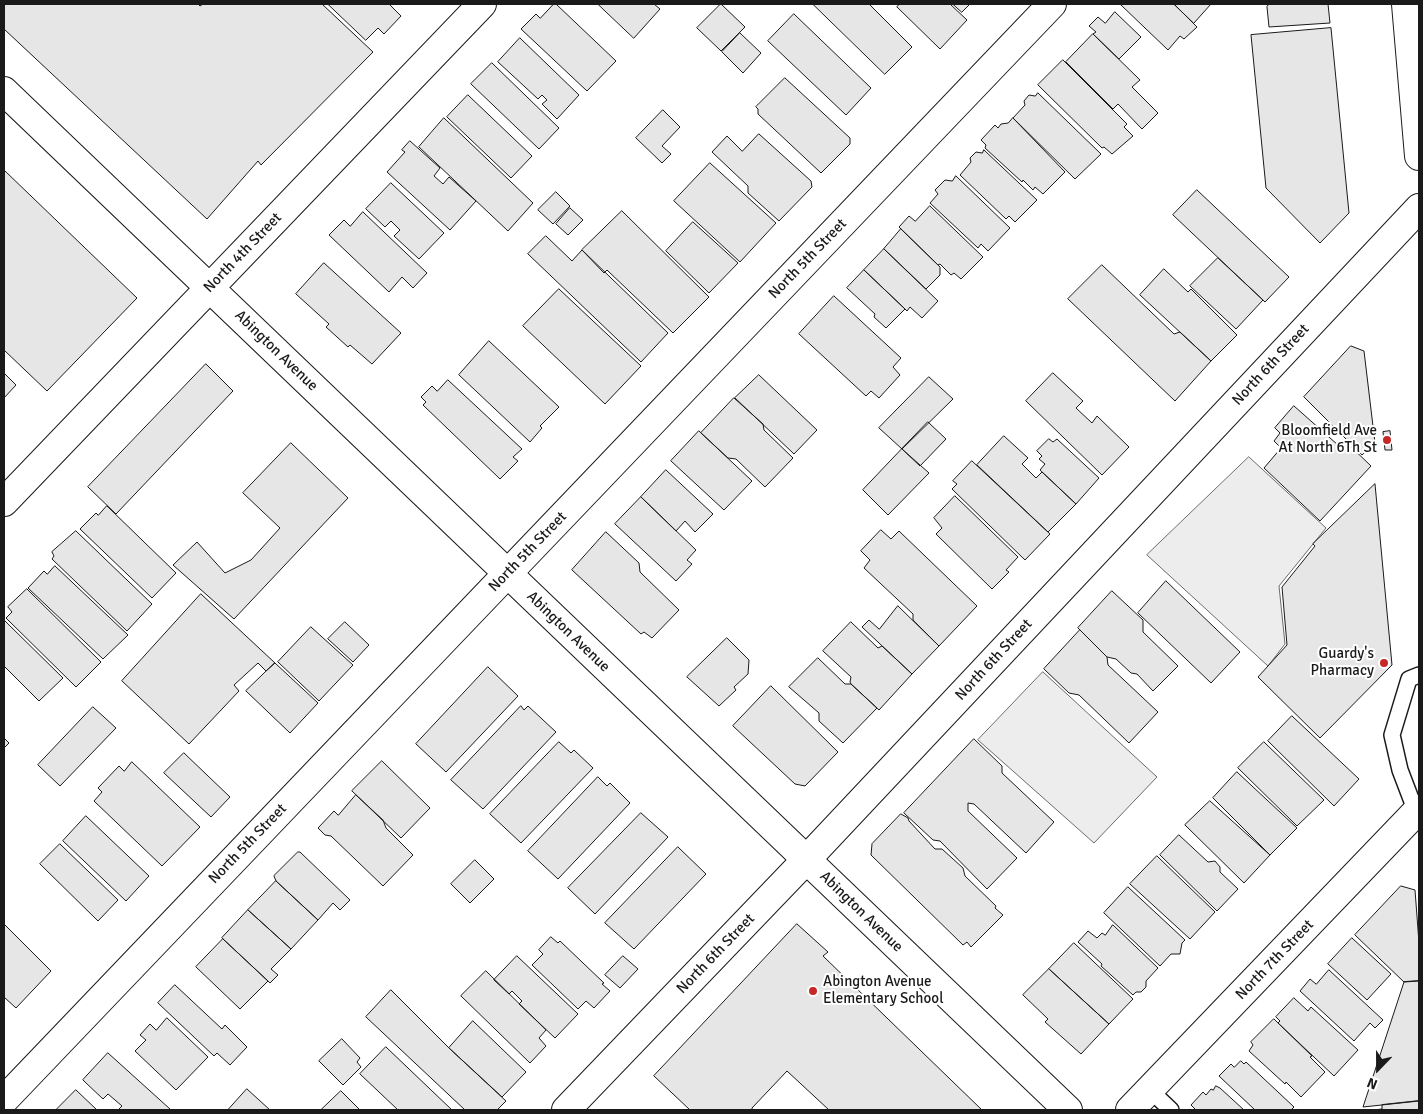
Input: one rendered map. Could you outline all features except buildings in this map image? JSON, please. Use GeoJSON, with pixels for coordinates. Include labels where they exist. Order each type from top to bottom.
{"type":"FeatureCollection","features":[{"type":"Feature","properties":{"kind":"street","name":"North 4th Street"},"geometry":{"type":"LineString","coordinates":[[4,502],[482,4]]}},
{"type":"Feature","properties":{"kind":"street","name":"North 5th Street"},"geometry":{"type":"LineString","coordinates":[[4,1100],[1052,4]]}},
{"type":"Feature","properties":{"kind":"street"},"geometry":{"type":"LineString","coordinates":[[1406,4],[1419,156]]}},
{"type":"Feature","properties":{"kind":"street","name":"Abington Avenue"},"geometry":{"type":"LineString","coordinates":[[4,91],[1068,1110]]}},
{"type":"Feature","properties":{"kind":"street","name":"North 6th Street"},"geometry":{"type":"LineString","coordinates":[[566,1110],[806,860],[1419,208]]}},
{"type":"Feature","properties":{"kind":"street","name":"North 7th Street"},"geometry":{"type":"LineString","coordinates":[[1130,1110],[1418,811]]}},
{"type":"Feature","properties":{"kind":"lane"},"geometry":{"type":"LineString","coordinates":[[1418,811],[1400,770],[1392,734],[1409,678],[1419,675]]}},
{"type":"Feature","properties":{"kind":"lane"},"geometry":{"type":"LineString","coordinates":[[1150,1090],[1171,1110]]}},
{"type":"Feature","properties":{"kind":"shaded area"},"geometry":{"type":"Polygon","coordinates":[[[1249,457],[1326,528],[1279,586],[1285,644],[1268,666],[1147,555],[1249,457]]]}},
{"type":"Feature","properties":{"kind":"shaded area"},"geometry":{"type":"Polygon","coordinates":[[[1043,672],[1157,777],[1094,843],[978,740],[1043,672]]]}},
{"type":"Feature","properties":{"kind":"place","name":"Bloomfield Ave At North 6Th St"},"geometry":{"type":"Point","coordinates":[1387,440]}},
{"type":"Feature","properties":{"kind":"place","name":"Guardy's Pharmacy"},"geometry":{"type":"Point","coordinates":[1384,663]}},
{"type":"Feature","properties":{"kind":"place","name":"Abington Avenue Elementary School"},"geometry":{"type":"Point","coordinates":[813,991]}}]}
